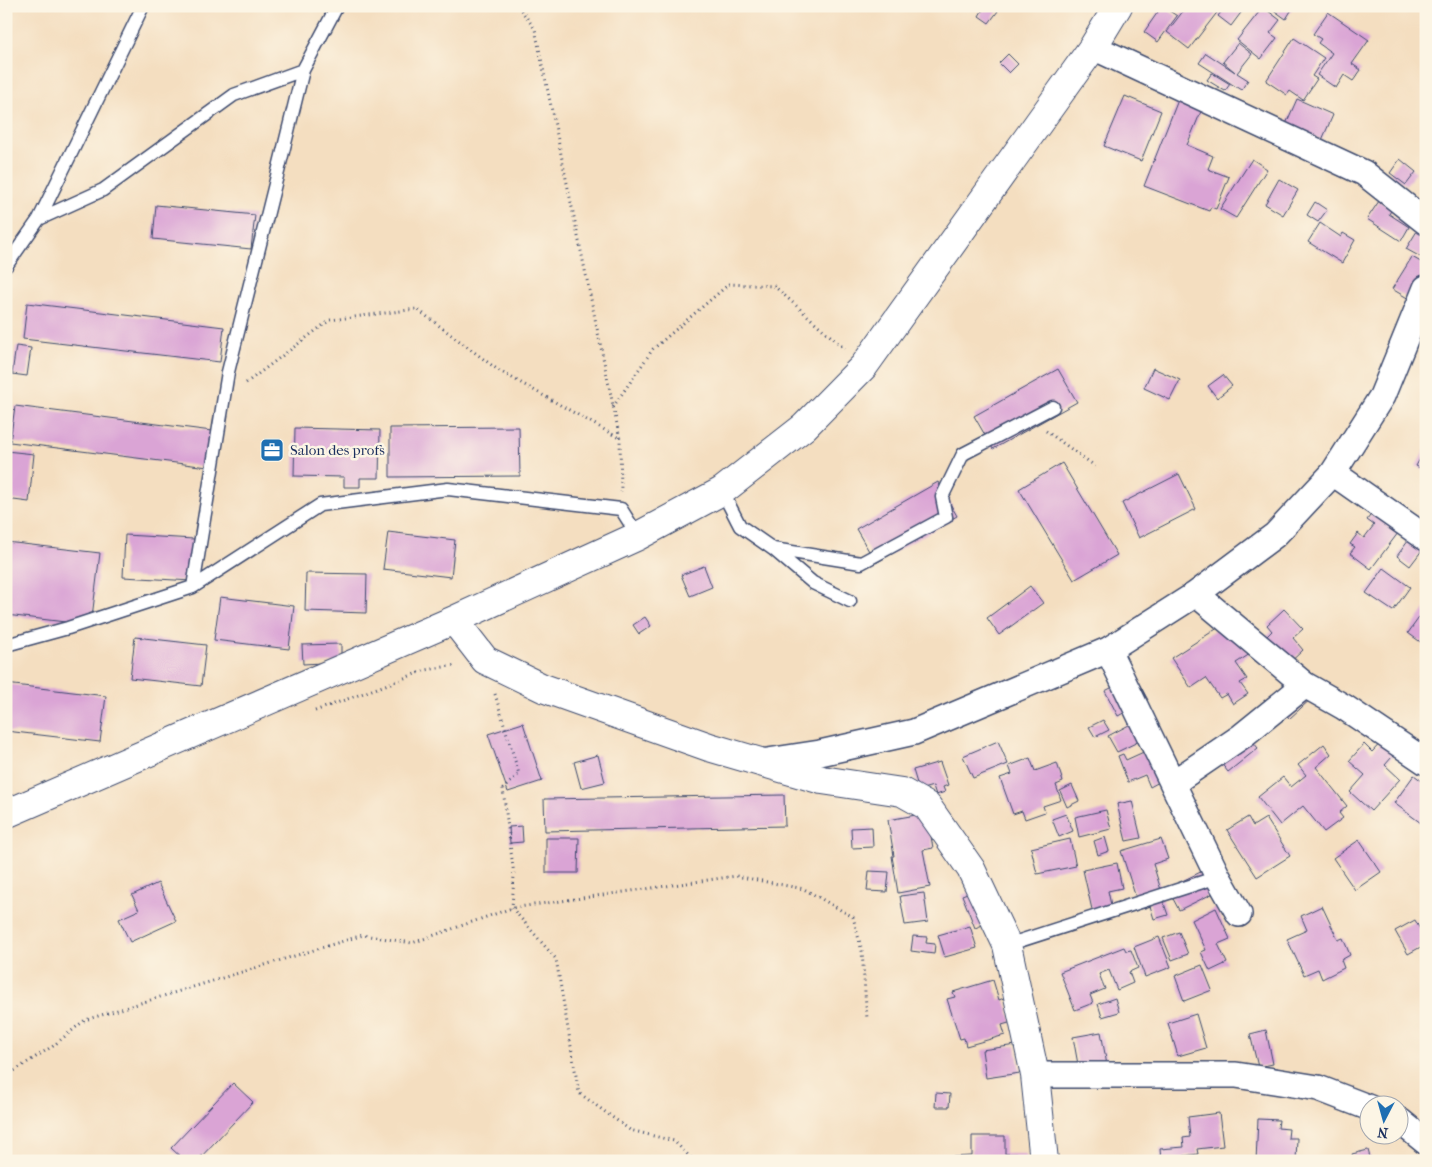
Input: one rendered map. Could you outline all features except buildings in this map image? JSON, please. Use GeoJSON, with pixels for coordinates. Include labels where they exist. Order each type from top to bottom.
{"type":"FeatureCollection","features":[{"type":"Feature","properties":{"kind":"street"},"geometry":{"type":"LineString","coordinates":[[6,814],[454,620],[638,536],[722,491],[804,427],[864,366],[1093,47],[1118,6]]}},
{"type":"Feature","properties":{"kind":"street"},"geometry":{"type":"LineString","coordinates":[[1093,47],[1364,173],[1426,222]]}},
{"type":"Feature","properties":{"kind":"street"},"geometry":{"type":"LineString","coordinates":[[761,762],[820,753],[914,732],[1108,650],[1196,594],[1275,535],[1333,473],[1382,396],[1426,288]]}},
{"type":"Feature","properties":{"kind":"street"},"geometry":{"type":"LineString","coordinates":[[1333,473],[1426,538]]}},
{"type":"Feature","properties":{"kind":"street"},"geometry":{"type":"LineString","coordinates":[[1196,594],[1305,685],[1344,707],[1426,762]]}},
{"type":"Feature","properties":{"kind":"street"},"geometry":{"type":"LineString","coordinates":[[454,620],[485,660],[552,691],[709,747],[822,780],[902,792],[927,806],[971,869],[1007,945],[1035,1075],[1044,1161]]}},
{"type":"Feature","properties":{"kind":"street"},"geometry":{"type":"LineString","coordinates":[[1108,650],[1218,877],[1239,914]]}},
{"type":"Feature","properties":{"kind":"street"},"geometry":{"type":"LineString","coordinates":[[1173,783],[1242,736],[1305,685]]}},
{"type":"Feature","properties":{"kind":"street"},"geometry":{"type":"LineString","coordinates":[[1035,1075],[1236,1075],[1318,1088],[1360,1104]]}},
{"type":"Feature","properties":{"kind":"street"},"geometry":{"type":"LineString","coordinates":[[1410,1129],[1426,1142]]}},
{"type":"Feature","properties":{"kind":"lane"},"geometry":{"type":"LineString","coordinates":[[6,266],[39,219],[144,6]]}},
{"type":"Feature","properties":{"kind":"lane"},"geometry":{"type":"LineString","coordinates":[[193,587],[228,372],[304,70],[337,6]]}},
{"type":"Feature","properties":{"kind":"lane"},"geometry":{"type":"LineString","coordinates":[[39,219],[103,190],[234,95],[304,70]]}},
{"type":"Feature","properties":{"kind":"lane"},"geometry":{"type":"LineString","coordinates":[[773,549],[861,563],[946,517],[942,497],[963,454],[1053,407]]}},
{"type":"Feature","properties":{"kind":"lane"},"geometry":{"type":"LineString","coordinates":[[6,645],[68,628],[193,587],[320,505],[448,489],[621,509],[638,536]]}},
{"type":"Feature","properties":{"kind":"lane"},"geometry":{"type":"LineString","coordinates":[[722,491],[740,526],[773,549],[813,583],[850,601]]}},
{"type":"Feature","properties":{"kind":"lane"},"geometry":{"type":"LineString","coordinates":[[1007,945],[1218,877]]}},
{"type":"Feature","properties":{"kind":"path"},"geometry":{"type":"LineString","coordinates":[[518,6],[535,29],[620,439],[621,509]]}},
{"type":"Feature","properties":{"kind":"path"},"geometry":{"type":"LineString","coordinates":[[613,407],[653,349],[728,284],[774,286],[864,366]]}},
{"type":"Feature","properties":{"kind":"path"},"geometry":{"type":"LineString","coordinates":[[225,399],[330,320],[417,309],[498,370],[620,439]]}},
{"type":"Feature","properties":{"kind":"path"},"geometry":{"type":"LineString","coordinates":[[1030,419],[1095,466]]}},
{"type":"Feature","properties":{"kind":"path"},"geometry":{"type":"LineString","coordinates":[[485,660],[519,774],[503,789],[514,875],[512,908],[556,959],[579,1093],[630,1130],[674,1141],[694,1161]]}},
{"type":"Feature","properties":{"kind":"path"},"geometry":{"type":"LineString","coordinates":[[6,1076],[53,1046],[85,1020],[363,935],[412,943],[512,908],[736,876],[804,889],[853,917],[862,951],[867,1019]]}},
{"type":"Feature","properties":{"kind":"place","name":"Salon des profs"},"geometry":{"type":"Point","coordinates":[272,450]}}]}
